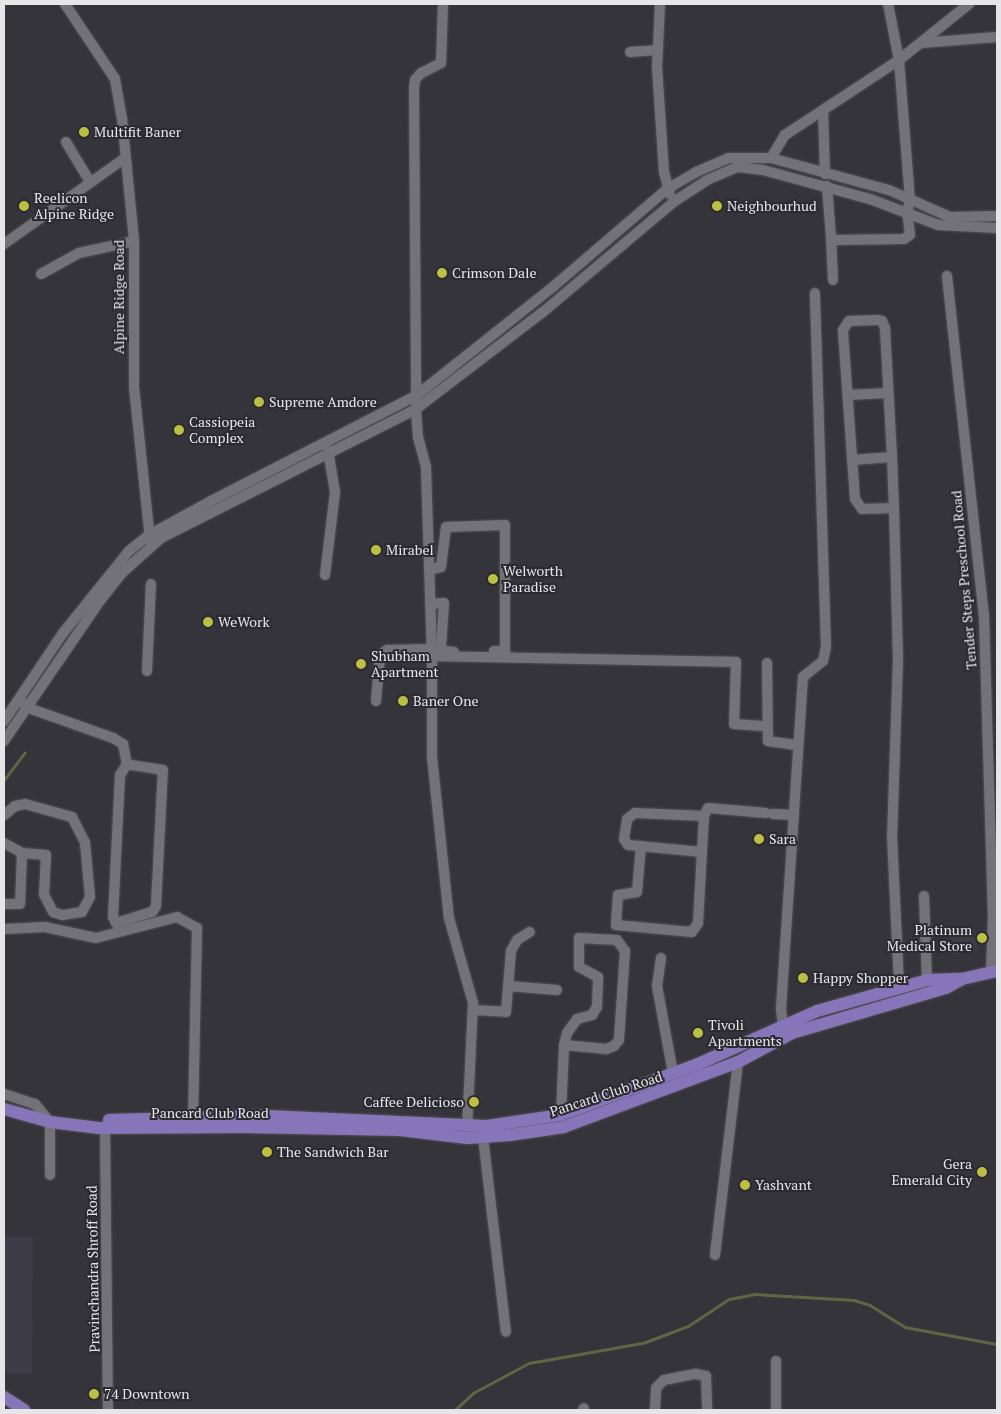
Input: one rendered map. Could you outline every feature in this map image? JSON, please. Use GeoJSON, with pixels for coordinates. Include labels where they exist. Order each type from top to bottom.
{"type":"FeatureCollection","features":[{"type":"Feature","properties":{"kind":"main road","name":"Pancard Club Road"},"geometry":{"type":"LineString","coordinates":[[4,1110],[50,1122],[105,1128],[467,1131],[487,1126],[561,1115],[899,986],[927,980],[962,979],[994,972]]}},
{"type":"Feature","properties":{"kind":"main road","name":"Pancard Club Road"},"geometry":{"type":"LineString","coordinates":[[90,1125],[100,1121],[193,1116],[308,1117],[467,1131],[483,1137],[564,1127],[738,1062],[787,1029],[946,988],[962,979]]}},
{"type":"Feature","properties":{"kind":"main road"},"geometry":{"type":"LineString","coordinates":[[4,1397],[24,1410]]}},
{"type":"Feature","properties":{"kind":"street","name":"Alpine Ridge Road"},"geometry":{"type":"LineString","coordinates":[[65,4],[115,79],[134,241],[134,387],[151,546]]}},
{"type":"Feature","properties":{"kind":"street"},"geometry":{"type":"LineString","coordinates":[[443,4],[440,63],[422,73],[415,80],[414,88],[416,409],[418,437],[426,467],[432,652],[432,757],[448,910],[472,1010],[467,1131]]}},
{"type":"Feature","properties":{"kind":"street"},"geometry":{"type":"LineString","coordinates":[[660,4],[657,50],[667,189],[675,201]]}},
{"type":"Feature","properties":{"kind":"street"},"geometry":{"type":"LineString","coordinates":[[831,237],[836,240],[904,239],[910,235],[907,212],[910,200],[899,60],[888,4]]}},
{"type":"Feature","properties":{"kind":"street"},"geometry":{"type":"LineString","coordinates":[[771,158],[785,135],[899,60],[922,43],[960,7],[969,4]]}},
{"type":"Feature","properties":{"kind":"street"},"geometry":{"type":"LineString","coordinates":[[922,43],[997,37]]}},
{"type":"Feature","properties":{"kind":"street"},"geometry":{"type":"LineString","coordinates":[[630,52],[657,50]]}},
{"type":"Feature","properties":{"kind":"street"},"geometry":{"type":"LineString","coordinates":[[823,110],[826,174]]}},
{"type":"Feature","properties":{"kind":"street"},"geometry":{"type":"LineString","coordinates":[[66,142],[90,182]]}},
{"type":"Feature","properties":{"kind":"street"},"geometry":{"type":"LineString","coordinates":[[4,244],[125,158]]}},
{"type":"Feature","properties":{"kind":"street"},"geometry":{"type":"LineString","coordinates":[[4,741],[22,703],[63,633],[118,562],[149,535],[417,395],[554,286],[667,189],[729,158],[771,158],[889,190],[950,216],[997,216]]}},
{"type":"Feature","properties":{"kind":"street"},"geometry":{"type":"LineString","coordinates":[[4,721],[22,703],[123,572],[161,538],[329,455],[416,409],[543,312],[675,201],[707,180],[738,167],[763,170],[827,186],[907,212],[938,225],[997,228]]}},
{"type":"Feature","properties":{"kind":"street"},"geometry":{"type":"LineString","coordinates":[[827,186],[833,280]]}},
{"type":"Feature","properties":{"kind":"street"},"geometry":{"type":"LineString","coordinates":[[973,217],[979,227]]}},
{"type":"Feature","properties":{"kind":"street"},"geometry":{"type":"LineString","coordinates":[[41,274],[79,253],[134,241]]}},
{"type":"Feature","properties":{"kind":"street","name":"Tender Steps Preschool Road"},"geometry":{"type":"LineString","coordinates":[[947,276],[984,615],[994,972]]}},
{"type":"Feature","properties":{"kind":"street"},"geometry":{"type":"LineString","coordinates":[[787,1029],[781,1008],[803,677],[823,661],[826,647],[816,293]]}},
{"type":"Feature","properties":{"kind":"street"},"geometry":{"type":"LineString","coordinates":[[894,508],[862,509],[858,506],[852,460],[845,325],[877,320],[882,322],[885,328],[892,457],[894,508],[898,659],[892,836],[899,986]]}},
{"type":"Feature","properties":{"kind":"street"},"geometry":{"type":"LineString","coordinates":[[848,395],[888,393]]}},
{"type":"Feature","properties":{"kind":"street"},"geometry":{"type":"LineString","coordinates":[[325,444],[329,455],[335,492],[326,576]]}},
{"type":"Feature","properties":{"kind":"street"},"geometry":{"type":"LineString","coordinates":[[852,460],[892,457]]}},
{"type":"Feature","properties":{"kind":"street"},"geometry":{"type":"LineString","coordinates":[[429,570],[441,567],[446,527],[505,525],[505,651],[443,651],[444,603],[430,604]]}},
{"type":"Feature","properties":{"kind":"street"},"geometry":{"type":"LineString","coordinates":[[147,671],[151,584]]}},
{"type":"Feature","properties":{"kind":"street"},"geometry":{"type":"LineString","coordinates":[[376,701],[380,655],[387,650],[736,662],[734,724],[766,726]]}},
{"type":"Feature","properties":{"kind":"street"},"geometry":{"type":"LineString","coordinates":[[767,663],[766,726],[768,742],[798,745]]}},
{"type":"Feature","properties":{"kind":"street"},"geometry":{"type":"LineString","coordinates":[[22,703],[113,738],[123,744],[127,764],[120,775],[113,917],[116,922],[152,912],[156,906],[163,770],[127,764]]}},
{"type":"Feature","properties":{"kind":"street"},"geometry":{"type":"LineString","coordinates":[[4,816],[15,806],[25,804],[72,817],[85,842],[90,897],[87,906],[74,914],[62,915],[53,912],[44,894],[46,855],[22,853],[4,843]]}},
{"type":"Feature","properties":{"kind":"street"},"geometry":{"type":"LineString","coordinates":[[641,846],[636,892],[622,893],[617,899],[615,920],[621,927],[692,932],[697,929],[704,816],[708,808],[794,815]]}},
{"type":"Feature","properties":{"kind":"street"},"geometry":{"type":"LineString","coordinates":[[702,852],[625,843],[629,815],[704,816]]}},
{"type":"Feature","properties":{"kind":"street"},"geometry":{"type":"LineString","coordinates":[[4,904],[20,904],[22,853]]}},
{"type":"Feature","properties":{"kind":"street"},"geometry":{"type":"LineString","coordinates":[[924,896],[927,980]]}},
{"type":"Feature","properties":{"kind":"street"},"geometry":{"type":"LineString","coordinates":[[4,929],[45,927],[96,938],[177,917],[197,928],[193,1116]]}},
{"type":"Feature","properties":{"kind":"street"},"geometry":{"type":"LineString","coordinates":[[472,1010],[506,1014],[514,944],[530,932]]}},
{"type":"Feature","properties":{"kind":"street"},"geometry":{"type":"LineString","coordinates":[[561,1115],[564,1045],[567,1033],[577,1019],[596,1012],[598,977],[579,967],[579,938],[616,940],[626,951],[619,1040],[614,1046],[606,1049],[564,1045]]}},
{"type":"Feature","properties":{"kind":"street"},"geometry":{"type":"LineString","coordinates":[[661,958],[657,986],[673,1073]]}},
{"type":"Feature","properties":{"kind":"street"},"geometry":{"type":"LineString","coordinates":[[508,986],[558,990]]}},
{"type":"Feature","properties":{"kind":"street"},"geometry":{"type":"LineString","coordinates":[[715,1255],[738,1062]]}},
{"type":"Feature","properties":{"kind":"street"},"geometry":{"type":"LineString","coordinates":[[4,1094],[35,1104],[50,1122],[50,1175]]}},
{"type":"Feature","properties":{"kind":"street","name":"Pravinchandra Shroff Road"},"geometry":{"type":"LineString","coordinates":[[105,1128],[108,1410]]}},
{"type":"Feature","properties":{"kind":"street"},"geometry":{"type":"LineString","coordinates":[[483,1137],[506,1332]]}},
{"type":"Feature","properties":{"kind":"street"},"geometry":{"type":"LineString","coordinates":[[776,1361],[776,1410]]}},
{"type":"Feature","properties":{"kind":"street"},"geometry":{"type":"LineString","coordinates":[[655,1410],[656,1388],[664,1380],[696,1374],[706,1376],[708,1410]]}},
{"type":"Feature","properties":{"kind":"shaded area"},"geometry":{"type":"Polygon","coordinates":[[[974,928],[978,950],[954,954],[950,933],[974,928]]]}},
{"type":"Feature","properties":{"kind":"shaded area"},"geometry":{"type":"Polygon","coordinates":[[[4,1237],[33,1237],[32,1373],[4,1373],[4,1237]]]}},
{"type":"Feature","properties":{"kind":"waterway"},"geometry":{"type":"LineString","coordinates":[[4,780],[24,753]]}},
{"type":"Feature","properties":{"kind":"waterway"},"geometry":{"type":"LineString","coordinates":[[455,1410],[473,1393],[529,1363],[643,1343],[688,1326],[729,1299],[755,1294],[854,1300],[870,1305],[905,1327],[997,1344]]}},
{"type":"Feature","properties":{"kind":"place","name":"Multifit Baner"},"geometry":{"type":"Point","coordinates":[84,132]}},
{"type":"Feature","properties":{"kind":"place","name":"Reelicon Alpine Ridge"},"geometry":{"type":"Point","coordinates":[24,206]}},
{"type":"Feature","properties":{"kind":"place","name":"Neighbourhud"},"geometry":{"type":"Point","coordinates":[717,206]}},
{"type":"Feature","properties":{"kind":"place","name":"Crimson Dale"},"geometry":{"type":"Point","coordinates":[442,273]}},
{"type":"Feature","properties":{"kind":"place","name":"Supreme Amdore"},"geometry":{"type":"Point","coordinates":[259,402]}},
{"type":"Feature","properties":{"kind":"place","name":"Cassiopeia Complex"},"geometry":{"type":"Point","coordinates":[179,430]}},
{"type":"Feature","properties":{"kind":"place","name":"Mirabel"},"geometry":{"type":"Point","coordinates":[376,550]}},
{"type":"Feature","properties":{"kind":"place","name":"Welworth Paradise"},"geometry":{"type":"Point","coordinates":[493,579]}},
{"type":"Feature","properties":{"kind":"place","name":"WeWork"},"geometry":{"type":"Point","coordinates":[208,622]}},
{"type":"Feature","properties":{"kind":"place","name":"Shubham Apartment"},"geometry":{"type":"Point","coordinates":[361,664]}},
{"type":"Feature","properties":{"kind":"place","name":"Baner One"},"geometry":{"type":"Point","coordinates":[403,701]}},
{"type":"Feature","properties":{"kind":"place","name":"Sara"},"geometry":{"type":"Point","coordinates":[759,839]}},
{"type":"Feature","properties":{"kind":"place","name":"Platinum Medical Store"},"geometry":{"type":"Point","coordinates":[982,938]}},
{"type":"Feature","properties":{"kind":"place","name":"Happy Shopper"},"geometry":{"type":"Point","coordinates":[803,978]}},
{"type":"Feature","properties":{"kind":"place","name":"Tivoli Apartments"},"geometry":{"type":"Point","coordinates":[698,1033]}},
{"type":"Feature","properties":{"kind":"place","name":"Caffee Delicioso"},"geometry":{"type":"Point","coordinates":[474,1102]}},
{"type":"Feature","properties":{"kind":"place","name":"The Sandwich Bar"},"geometry":{"type":"Point","coordinates":[267,1152]}},
{"type":"Feature","properties":{"kind":"place","name":"Gera Emerald City"},"geometry":{"type":"Point","coordinates":[982,1172]}},
{"type":"Feature","properties":{"kind":"place","name":"Yashvant"},"geometry":{"type":"Point","coordinates":[745,1185]}},
{"type":"Feature","properties":{"kind":"place","name":"74 Downtown"},"geometry":{"type":"Point","coordinates":[94,1394]}}]}
